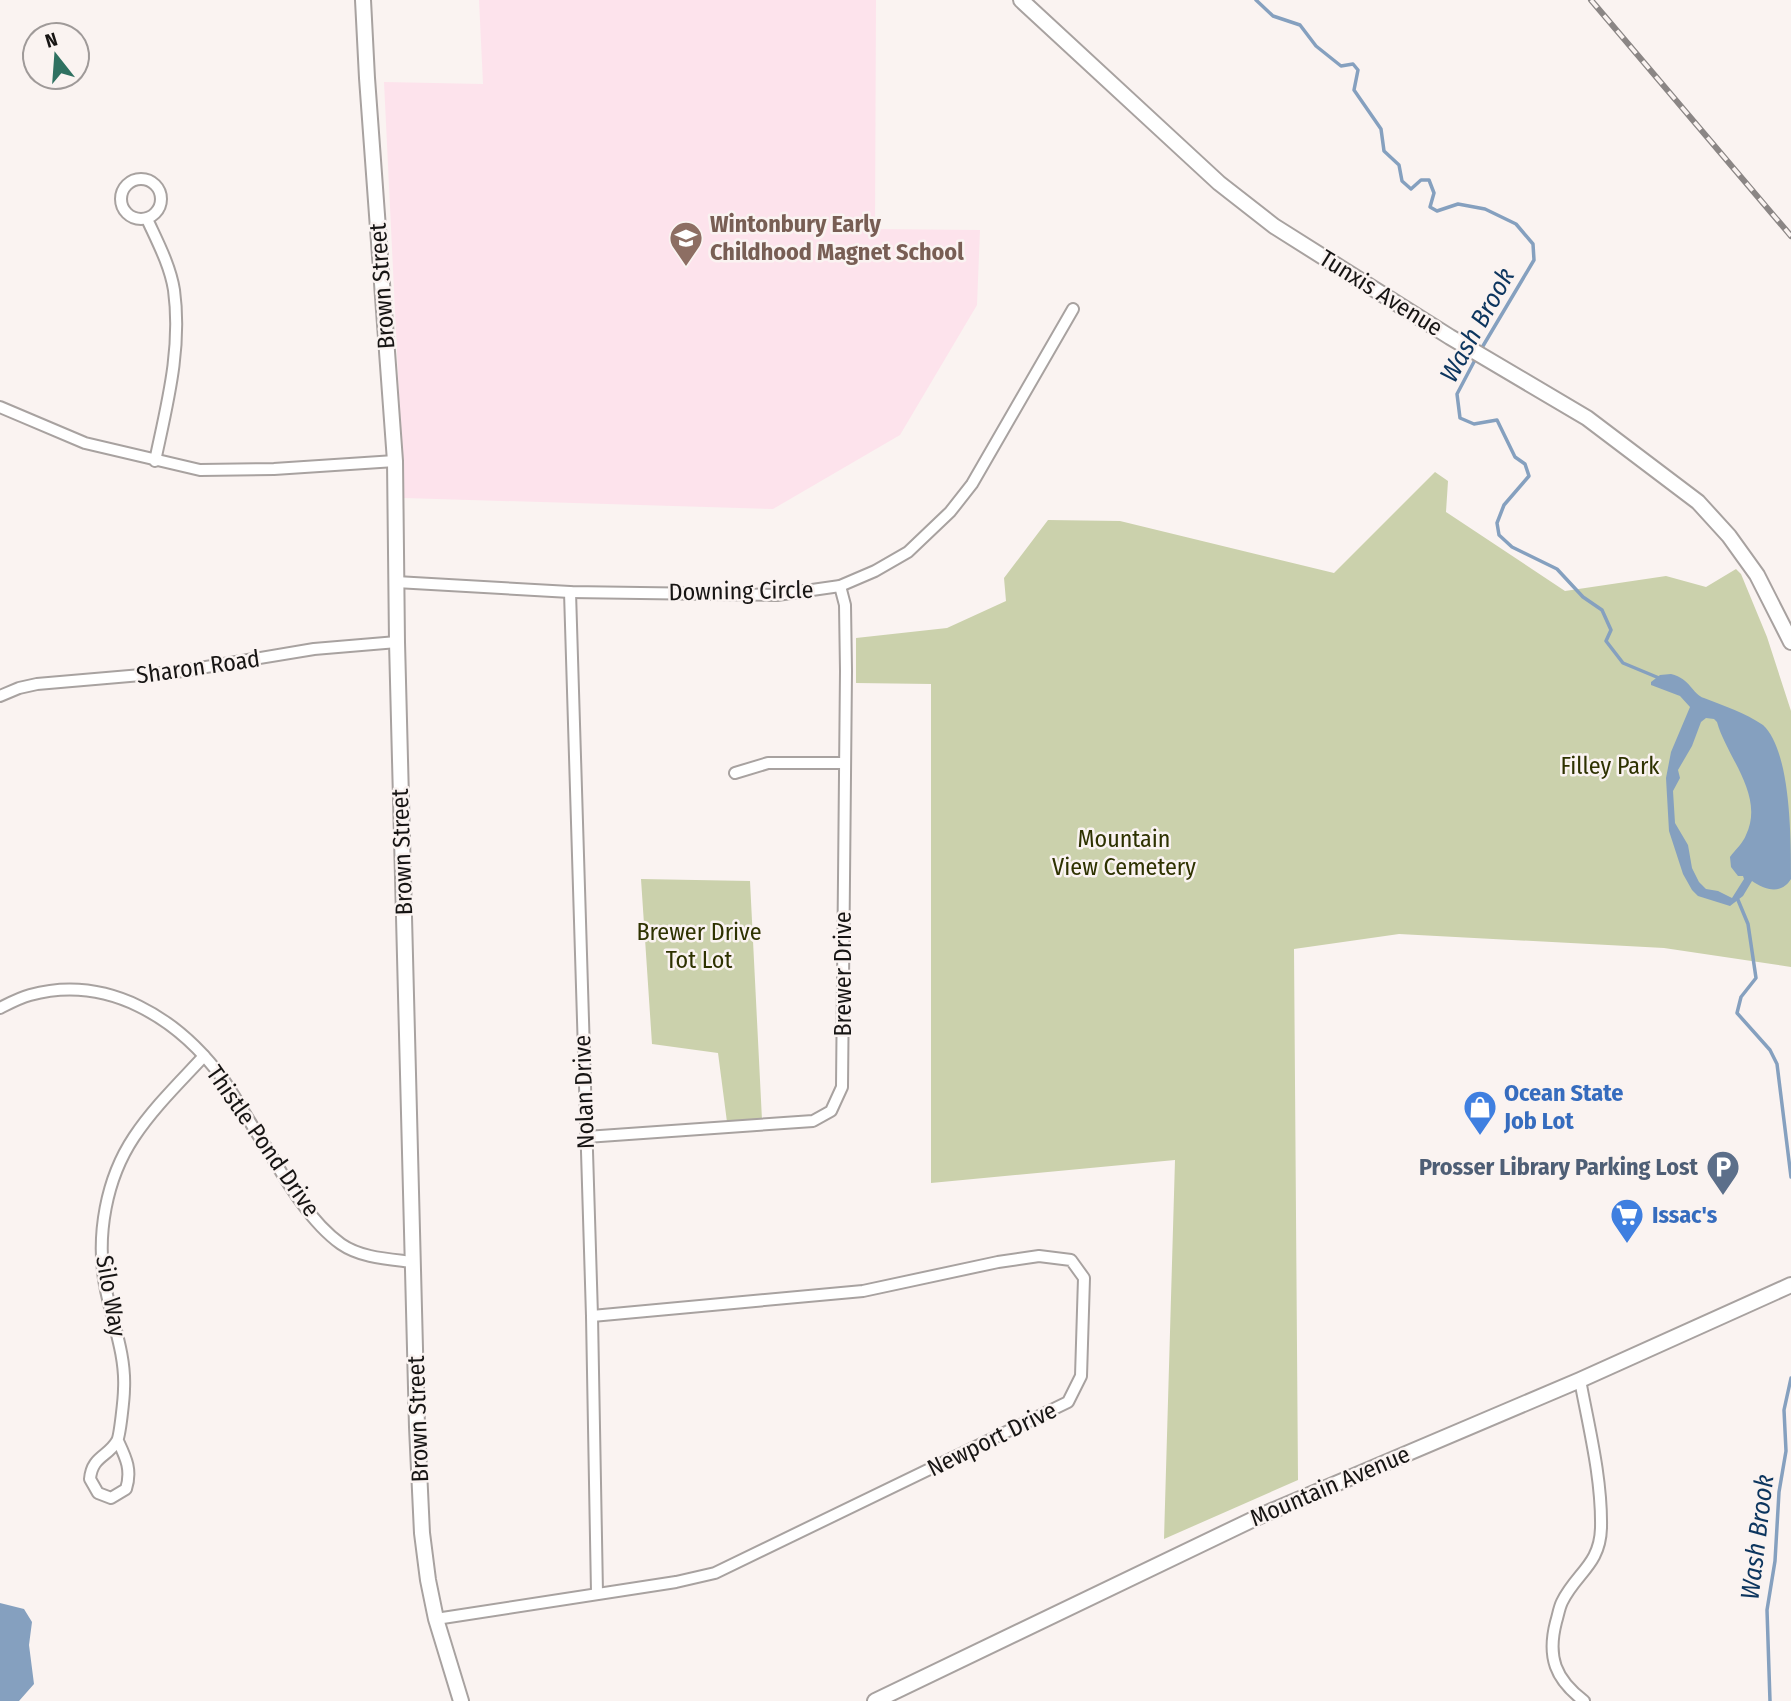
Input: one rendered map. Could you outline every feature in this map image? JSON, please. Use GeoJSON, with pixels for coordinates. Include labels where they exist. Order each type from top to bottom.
{"type":"FeatureCollection","features":[{"type":"Feature","properties":{"kind":"main road","name":"Brown Street"},"geometry":{"type":"LineString","coordinates":[[363,0],[395,461],[397,642],[422,1533],[436,1619],[461,1701]]}},
{"type":"Feature","properties":{"kind":"main road","name":"Tunxis Avenue"},"geometry":{"type":"LineString","coordinates":[[1021,0],[1219,183],[1274,226],[1587,418],[1698,502],[1729,536],[1757,575],[1791,642]]}},
{"type":"Feature","properties":{"kind":"main road","name":"Mountain Avenue"},"geometry":{"type":"LineString","coordinates":[[875,1701],[1260,1516],[1580,1380],[1791,1285]]}},
{"type":"Feature","properties":{"kind":"street"},"geometry":{"type":"LineString","coordinates":[[147,219],[174,287],[176,315],[175,366],[155,461]]}},
{"type":"Feature","properties":{"kind":"street","name":"Downing Circle"},"geometry":{"type":"LineString","coordinates":[[397,582],[570,592],[778,595],[841,586],[908,552],[950,512],[972,484],[1073,309]]}},
{"type":"Feature","properties":{"kind":"street"},"geometry":{"type":"LineString","coordinates":[[0,407],[85,443],[200,470],[239,471],[395,461]]}},
{"type":"Feature","properties":{"kind":"street","name":"Brewer Drive"},"geometry":{"type":"LineString","coordinates":[[586,1137],[813,1121],[831,1111],[842,1087],[845,618],[841,586]]}},
{"type":"Feature","properties":{"kind":"street","name":"Nolan Drive"},"geometry":{"type":"LineString","coordinates":[[570,592],[592,1316],[597,1592]]}},
{"type":"Feature","properties":{"kind":"street","name":"Sharon Road"},"geometry":{"type":"LineString","coordinates":[[0,696],[37,684],[176,672],[314,649],[397,642]]}},
{"type":"Feature","properties":{"kind":"street"},"geometry":{"type":"LineString","coordinates":[[736,773],[768,763],[844,763]]}},
{"type":"Feature","properties":{"kind":"street","name":"Thistle Pond Drive"},"geometry":{"type":"LineString","coordinates":[[0,1008],[28,995],[55,991],[119,997],[154,1014],[204,1056],[223,1080],[287,1182],[326,1231],[358,1252],[413,1262]]}},
{"type":"Feature","properties":{"kind":"street","name":"Silo Way"},"geometry":{"type":"LineString","coordinates":[[118,1441],[95,1463],[91,1472],[93,1488],[111,1498],[126,1489],[130,1473],[118,1441],[124,1378],[103,1272],[101,1249],[105,1211],[113,1181],[134,1137],[204,1056]]}},
{"type":"Feature","properties":{"kind":"street","name":"Newport Drive"},"geometry":{"type":"LineString","coordinates":[[436,1619],[597,1592],[676,1582],[715,1573],[1068,1402],[1081,1376],[1084,1279],[1071,1260],[1039,1256],[998,1262],[863,1292],[592,1316]]}},
{"type":"Feature","properties":{"kind":"street"},"geometry":{"type":"LineString","coordinates":[[1580,1380],[1599,1489],[1599,1548],[1591,1564],[1561,1602],[1552,1637],[1552,1660],[1570,1691],[1584,1701]]}},
{"type":"Feature","properties":{"kind":"shaded area","name":"Wintonbury Early Childhood Magnet School"},"geometry":{"type":"Polygon","coordinates":[[[479,0],[876,0],[875,229],[980,230],[977,305],[900,435],[773,509],[404,498],[384,82],[483,84],[479,0]]]}},
{"type":"Feature","properties":{"kind":"green space"},"geometry":{"type":"Polygon","coordinates":[[[1435,472],[1448,481],[1446,512],[1565,591],[1666,576],[1706,587],[1736,569],[1741,574],[1767,637],[1791,711],[1791,967],[1664,948],[1399,934],[1294,949],[1298,1480],[1164,1539],[1175,1160],[931,1183],[931,684],[856,683],[856,638],[947,628],[1006,601],[1004,578],[1048,520],[1120,521],[1334,573],[1435,472]]]}},
{"type":"Feature","properties":{"kind":"green space","name":"Brewer Drive Tot Lot"},"geometry":{"type":"Polygon","coordinates":[[[641,879],[750,881],[762,1120],[727,1122],[718,1053],[652,1044],[641,879]]]}},
{"type":"Feature","properties":{"kind":"water"},"geometry":{"type":"Polygon","coordinates":[[[1660,675],[1678,676],[1700,696],[1742,713],[1763,725],[1772,737],[1784,774],[1790,819],[1791,879],[1783,887],[1767,889],[1752,881],[1743,896],[1730,906],[1698,896],[1692,890],[1683,874],[1669,831],[1666,778],[1671,752],[1690,707],[1680,696],[1651,685],[1660,675]],[[1706,718],[1701,722],[1692,746],[1678,770],[1680,778],[1673,791],[1675,823],[1688,845],[1692,868],[1699,882],[1706,889],[1732,898],[1744,879],[1731,867],[1730,857],[1746,835],[1751,820],[1751,806],[1748,791],[1714,719],[1706,718]]]}},
{"type":"Feature","properties":{"kind":"water"},"geometry":{"type":"Polygon","coordinates":[[[0,1603],[24,1609],[32,1622],[29,1645],[34,1684],[19,1701],[0,1701],[0,1603]]]}},
{"type":"Feature","properties":{"kind":"waterway","name":"Wash Brook"},"geometry":{"type":"LineString","coordinates":[[1256,0],[1273,16],[1300,25],[1316,46],[1341,66],[1353,64],[1358,70],[1354,90],[1381,129],[1384,151],[1399,165],[1402,181],[1411,189],[1421,180],[1429,180],[1434,193],[1430,207],[1437,211],[1458,204],[1485,209],[1516,224],[1533,244],[1534,260],[1480,351]]}},
{"type":"Feature","properties":{"kind":"waterway","name":"Wash Brook"},"geometry":{"type":"LineString","coordinates":[[1476,358],[1457,394],[1460,418],[1474,424],[1497,420],[1515,457],[1525,464],[1529,476],[1504,505],[1497,523],[1499,535],[1512,547],[1557,569],[1583,597],[1602,610],[1611,630],[1606,641],[1623,663],[1659,678]]}},
{"type":"Feature","properties":{"kind":"waterway","name":"Wash Brook"},"geometry":{"type":"LineString","coordinates":[[1738,900],[1748,924],[1756,978],[1741,997],[1737,1013],[1770,1050],[1777,1064],[1791,1177]]}},
{"type":"Feature","properties":{"kind":"waterway","name":"Wash Brook"},"geometry":{"type":"LineString","coordinates":[[1770,1701],[1767,1610],[1775,1561],[1779,1492],[1786,1451],[1784,1410],[1791,1378]]}},
{"type":"Feature","properties":{"kind":"railway"},"geometry":{"type":"LineString","coordinates":[[1591,0],[1791,236]]}},
{"type":"Feature","properties":{"kind":"place","name":"Wintonbury Early Childhood Magnet School"},"geometry":{"type":"Point","coordinates":[686,268]}},
{"type":"Feature","properties":{"kind":"place","name":"Ocean State Job Lot"},"geometry":{"type":"Point","coordinates":[1480,1137]}},
{"type":"Feature","properties":{"kind":"place","name":"Prosser Library Parking Lost"},"geometry":{"type":"Point","coordinates":[1723,1197]}},
{"type":"Feature","properties":{"kind":"place","name":"Issac's"},"geometry":{"type":"Point","coordinates":[1627,1245]}},
{"type":"Feature","properties":{"kind":"park label","name":"Filley Park"},"geometry":{"type":"Point","coordinates":[1610,766]}},
{"type":"Feature","properties":{"kind":"park label","name":"Mountain View Cemetery"},"geometry":{"type":"Point","coordinates":[1124,853]}}]}
